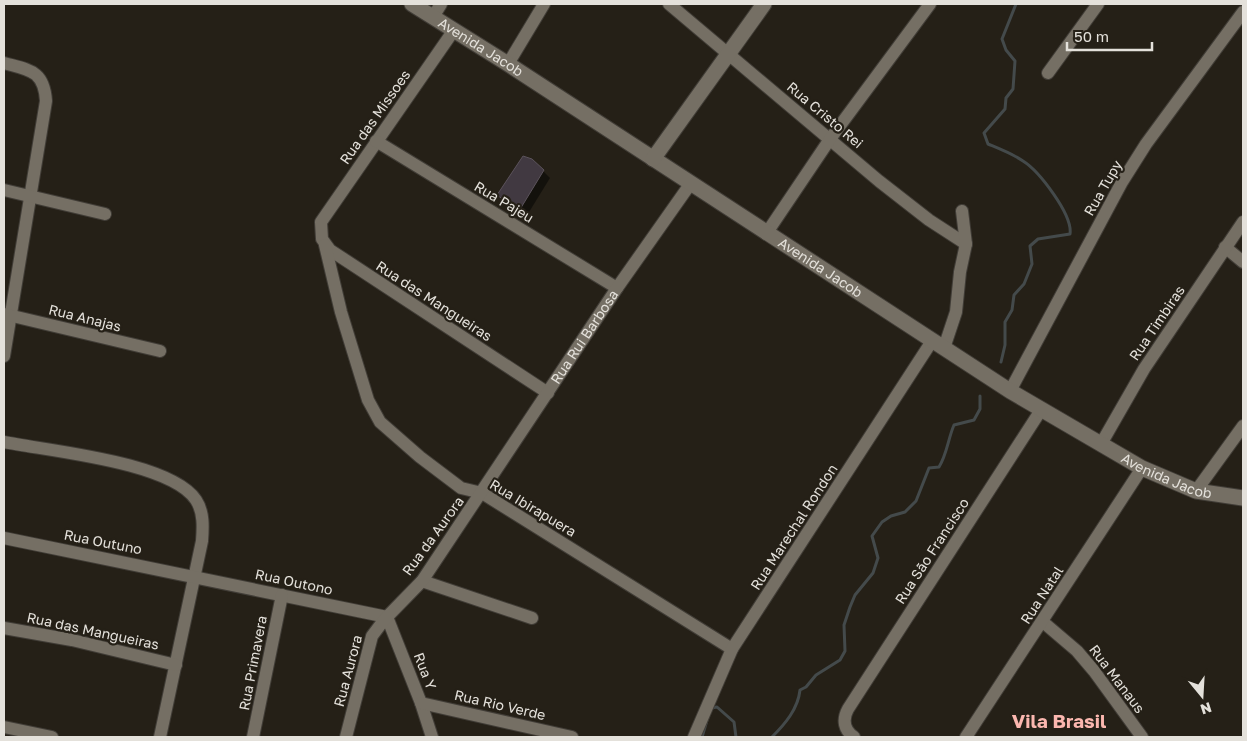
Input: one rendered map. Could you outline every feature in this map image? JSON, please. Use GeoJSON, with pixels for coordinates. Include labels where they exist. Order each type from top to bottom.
{"type":"FeatureCollection","features":[{"type":"Feature","properties":{"kind":"main road","name":"Avenida Jacob"},"geometry":{"type":"LineString","coordinates":[[412,4],[437,10],[454,30],[766,234],[1041,410],[1142,468],[1196,491],[1243,498]]}},
{"type":"Feature","properties":{"kind":"main road"},"geometry":{"type":"LineString","coordinates":[[653,159],[764,4]]}},
{"type":"Feature","properties":{"kind":"street"},"geometry":{"type":"LineString","coordinates":[[508,64],[544,4]]}},
{"type":"Feature","properties":{"kind":"street","name":"Rua Cristo Rei"},"geometry":{"type":"LineString","coordinates":[[669,4],[902,200],[966,244]]}},
{"type":"Feature","properties":{"kind":"street"},"geometry":{"type":"LineString","coordinates":[[766,234],[830,139],[930,4]]}},
{"type":"Feature","properties":{"kind":"street"},"geometry":{"type":"LineString","coordinates":[[1048,73],[1098,4]]}},
{"type":"Feature","properties":{"kind":"street","name":"Rua Tupy"},"geometry":{"type":"LineString","coordinates":[[1010,391],[1122,182],[1146,144],[1243,12]]}},
{"type":"Feature","properties":{"kind":"street","name":"Rua das Missoes"},"geometry":{"type":"LineString","coordinates":[[325,245],[322,239],[321,222],[454,30]]}},
{"type":"Feature","properties":{"kind":"street"},"geometry":{"type":"LineString","coordinates":[[4,63],[32,71],[41,80],[45,89],[46,101],[7,314],[4,356]]}},
{"type":"Feature","properties":{"kind":"street","name":"Rua Pajeu"},"geometry":{"type":"LineString","coordinates":[[376,141],[617,288]]}},
{"type":"Feature","properties":{"kind":"street","name":"Rua Rui Barbosa"},"geometry":{"type":"LineString","coordinates":[[482,493],[617,288],[691,184]]}},
{"type":"Feature","properties":{"kind":"street"},"geometry":{"type":"LineString","coordinates":[[4,190],[105,214]]}},
{"type":"Feature","properties":{"kind":"street","name":"Rua Marechal Rondon"},"geometry":{"type":"LineString","coordinates":[[694,737],[732,649],[938,345],[956,312],[966,244],[962,211]]}},
{"type":"Feature","properties":{"kind":"street","name":"Rua Timbiras"},"geometry":{"type":"LineString","coordinates":[[1101,444],[1144,369],[1243,222]]}},
{"type":"Feature","properties":{"kind":"street","name":"Rua das Mangueiras"},"geometry":{"type":"LineString","coordinates":[[325,245],[548,393]]}},
{"type":"Feature","properties":{"kind":"street","name":"Rua Ibirapuera"},"geometry":{"type":"LineString","coordinates":[[325,245],[341,312],[365,391],[380,422],[420,457],[462,488],[482,493],[732,649]]}},
{"type":"Feature","properties":{"kind":"street"},"geometry":{"type":"LineString","coordinates":[[1225,247],[1243,262]]}},
{"type":"Feature","properties":{"kind":"street","name":"Rua Anajas"},"geometry":{"type":"LineString","coordinates":[[7,314],[160,351]]}},
{"type":"Feature","properties":{"kind":"street","name":"Rua São Francisco"},"geometry":{"type":"LineString","coordinates":[[854,737],[845,727],[844,715],[1041,410]]}},
{"type":"Feature","properties":{"kind":"street"},"geometry":{"type":"LineString","coordinates":[[1196,491],[1243,426]]}},
{"type":"Feature","properties":{"kind":"street"},"geometry":{"type":"LineString","coordinates":[[4,442],[139,468],[183,486],[200,506],[203,525],[196,576],[160,737]]}},
{"type":"Feature","properties":{"kind":"street","name":"Rua Natal"},"geometry":{"type":"LineString","coordinates":[[966,737],[1044,622],[1142,468]]}},
{"type":"Feature","properties":{"kind":"street","name":"Rua da Aurora"},"geometry":{"type":"LineString","coordinates":[[387,617],[422,581],[482,493]]}},
{"type":"Feature","properties":{"kind":"street","name":"Rua Outuno"},"geometry":{"type":"LineString","coordinates":[[4,538],[196,576]]}},
{"type":"Feature","properties":{"kind":"street","name":"Rua Outono"},"geometry":{"type":"LineString","coordinates":[[196,576],[387,617]]}},
{"type":"Feature","properties":{"kind":"street"},"geometry":{"type":"LineString","coordinates":[[422,581],[532,618]]}},
{"type":"Feature","properties":{"kind":"street","name":"Rua Primavera"},"geometry":{"type":"LineString","coordinates":[[253,737],[282,595]]}},
{"type":"Feature","properties":{"kind":"street","name":"Rua Y"},"geometry":{"type":"LineString","coordinates":[[387,617],[421,703],[432,737]]}},
{"type":"Feature","properties":{"kind":"street","name":"Rua Aurora"},"geometry":{"type":"LineString","coordinates":[[346,737],[370,641],[387,617]]}},
{"type":"Feature","properties":{"kind":"street","name":"Rua Manaus"},"geometry":{"type":"LineString","coordinates":[[1044,622],[1077,651],[1094,671],[1142,737]]}},
{"type":"Feature","properties":{"kind":"street","name":"Rua das Mangueiras"},"geometry":{"type":"LineString","coordinates":[[4,628],[72,640],[176,665]]}},
{"type":"Feature","properties":{"kind":"street","name":"Rua Rio Verde"},"geometry":{"type":"LineString","coordinates":[[421,703],[572,737]]}},
{"type":"Feature","properties":{"kind":"street"},"geometry":{"type":"LineString","coordinates":[[4,727],[52,737]]}},
{"type":"Feature","properties":{"kind":"building"},"geometry":{"type":"Polygon","coordinates":[[[523,156],[532,159],[544,170],[519,211],[497,195],[523,156]]]}},
{"type":"Feature","properties":{"kind":"waterway"},"geometry":{"type":"LineString","coordinates":[[1001,362],[1005,345],[1005,322],[1012,310],[1014,295],[1024,284],[1032,264],[1030,246],[1038,239],[1070,234],[1066,216],[1061,205],[1046,183],[1023,161],[988,144],[984,133],[1005,109],[1006,98],[1013,89],[1015,61],[1006,50],[1002,39],[1016,4]]}},
{"type":"Feature","properties":{"kind":"waterway"},"geometry":{"type":"LineString","coordinates":[[772,737],[794,710],[800,690],[806,687],[816,675],[840,660],[845,651],[844,625],[850,607],[855,595],[873,573],[878,558],[872,536],[882,522],[891,516],[905,512],[916,501],[929,468],[939,467],[942,462],[954,425],[974,420],[980,409],[980,396]]}},
{"type":"Feature","properties":{"kind":"waterway"},"geometry":{"type":"LineString","coordinates":[[711,708],[717,707],[734,722],[736,737]]}},
{"type":"Feature","properties":{"kind":"waterway"},"geometry":{"type":"LineString","coordinates":[[702,737],[708,717]]}},
{"type":"Feature","properties":{"kind":"district","name":"Vila Brasil"},"geometry":{"type":"Point","coordinates":[1059,721]}}]}
